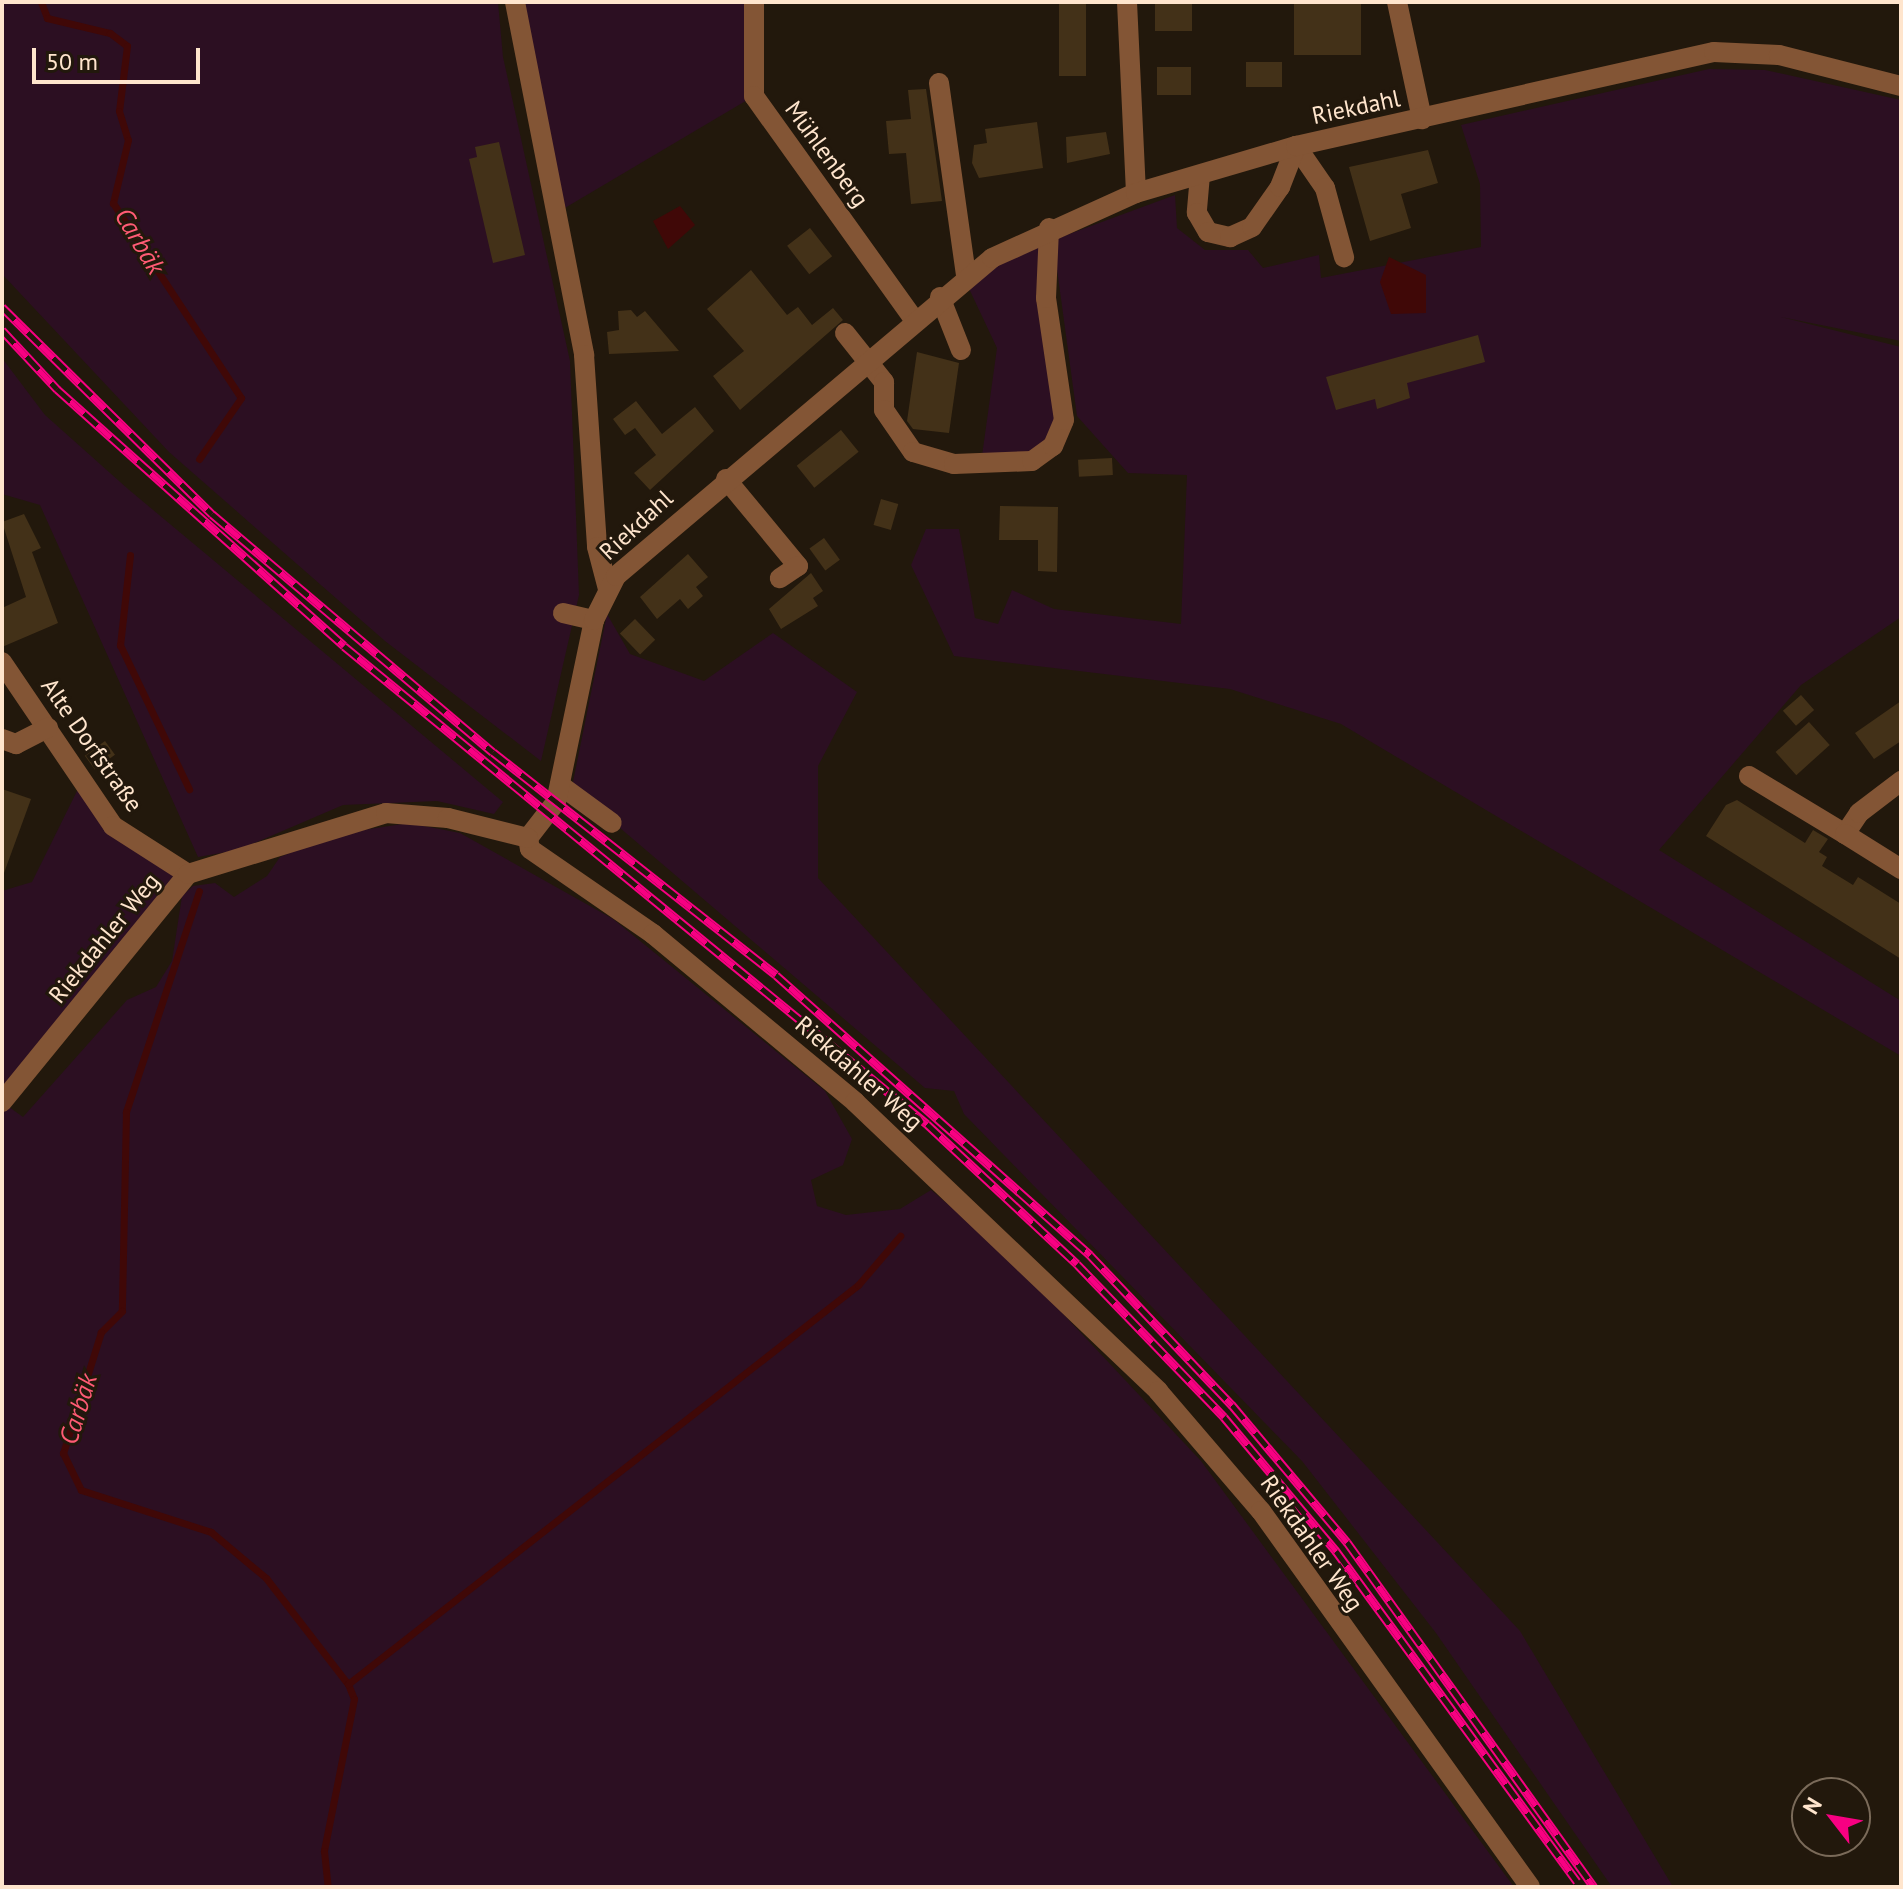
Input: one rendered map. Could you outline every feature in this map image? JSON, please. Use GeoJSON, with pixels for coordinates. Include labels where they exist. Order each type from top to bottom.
{"type":"FeatureCollection","features":[{"type":"Feature","properties":{"kind":"street"},"geometry":{"type":"LineString","coordinates":[[515,2],[584,355],[597,547],[608,589]]}},
{"type":"Feature","properties":{"kind":"street","name":"Mühlenberg"},"geometry":{"type":"LineString","coordinates":[[754,2],[754,96],[913,318]]}},
{"type":"Feature","properties":{"kind":"street"},"geometry":{"type":"LineString","coordinates":[[1127,2],[1136,193]]}},
{"type":"Feature","properties":{"kind":"street"},"geometry":{"type":"LineString","coordinates":[[1397,2],[1422,119]]}},
{"type":"Feature","properties":{"kind":"street","name":"Riekdahl"},"geometry":{"type":"LineString","coordinates":[[528,838],[560,785],[594,620],[608,589],[726,479],[913,318],[966,275],[1049,228],[1136,193],[1296,146],[1714,52],[1779,55],[1901,86]]}},
{"type":"Feature","properties":{"kind":"street"},"geometry":{"type":"LineString","coordinates":[[939,83],[966,275]]}},
{"type":"Feature","properties":{"kind":"street"},"geometry":{"type":"LineString","coordinates":[[1200,175],[1197,213],[1208,232],[1230,237],[1252,227],[1280,187],[1296,146]]}},
{"type":"Feature","properties":{"kind":"street"},"geometry":{"type":"LineString","coordinates":[[1296,146],[1325,188],[1344,257]]}},
{"type":"Feature","properties":{"kind":"street"},"geometry":{"type":"LineString","coordinates":[[845,333],[884,382],[884,410],[913,452],[954,464],[1032,461],[1053,446],[1064,420],[1046,298],[1049,228]]}},
{"type":"Feature","properties":{"kind":"street"},"geometry":{"type":"LineString","coordinates":[[940,297],[961,350]]}},
{"type":"Feature","properties":{"kind":"street"},"geometry":{"type":"LineString","coordinates":[[726,479],[798,566],[780,578]]}},
{"type":"Feature","properties":{"kind":"street"},"geometry":{"type":"LineString","coordinates":[[563,613],[594,620]]}},
{"type":"Feature","properties":{"kind":"street","name":"Alte Dorfstraße"},"geometry":{"type":"LineString","coordinates":[[2,662],[113,826],[188,874]]}},
{"type":"Feature","properties":{"kind":"street"},"geometry":{"type":"LineString","coordinates":[[2,739],[16,744],[48,728]]}},
{"type":"Feature","properties":{"kind":"street"},"geometry":{"type":"LineString","coordinates":[[1749,776],[1901,869]]}},
{"type":"Feature","properties":{"kind":"street"},"geometry":{"type":"LineString","coordinates":[[1845,834],[1859,813],[1901,781]]}},
{"type":"Feature","properties":{"kind":"street"},"geometry":{"type":"LineString","coordinates":[[560,785],[612,823]]}},
{"type":"Feature","properties":{"kind":"street","name":"Riekdahler Weg"},"geometry":{"type":"LineString","coordinates":[[2,1102],[188,874],[386,813],[448,818],[528,838],[530,849],[653,934],[855,1102],[1158,1391],[1261,1511],[1530,1887]]}},
{"type":"Feature","properties":{"kind":"shaded area"},"geometry":{"type":"Polygon","coordinates":[[[2,2],[498,2],[503,57],[570,361],[579,595],[541,761],[385,641],[169,452],[2,274],[2,2]]]}},
{"type":"Feature","properties":{"kind":"shaded area"},"geometry":{"type":"Polygon","coordinates":[[[515,2],[754,2],[754,96],[553,215],[515,2]]]}},
{"type":"Feature","properties":{"kind":"shaded area"},"geometry":{"type":"Polygon","coordinates":[[[1709,69],[1765,70],[1901,100],[1901,341],[1781,317],[1901,347],[1901,617],[1801,685],[1659,850],[1901,1001],[1901,1056],[1341,724],[1230,689],[954,656],[911,565],[926,529],[959,529],[975,618],[998,624],[1012,590],[1054,609],[1181,624],[1187,475],[1128,473],[1077,416],[1053,240],[1175,195],[1177,228],[1205,250],[1248,250],[1263,268],[1319,255],[1321,278],[1481,247],[1480,184],[1461,125],[1709,69]]]}},
{"type":"Feature","properties":{"kind":"shaded area"},"geometry":{"type":"Polygon","coordinates":[[[680,206],[695,225],[668,249],[653,221],[680,206]]]}},
{"type":"Feature","properties":{"kind":"shaded area"},"geometry":{"type":"Polygon","coordinates":[[[1049,228],[1064,420],[1053,446],[981,463],[997,348],[964,278],[1049,228]]]}},
{"type":"Feature","properties":{"kind":"shaded area"},"geometry":{"type":"Polygon","coordinates":[[[1389,257],[1426,275],[1426,313],[1391,314],[1380,282],[1389,257]]]}},
{"type":"Feature","properties":{"kind":"shaded area"},"geometry":{"type":"Polygon","coordinates":[[[2,358],[45,415],[128,489],[503,802],[494,814],[437,801],[343,805],[238,850],[198,857],[40,505],[2,494],[2,358]]]}},
{"type":"Feature","properties":{"kind":"shaded area"},"geometry":{"type":"Polygon","coordinates":[[[607,614],[630,654],[704,681],[773,633],[857,692],[818,766],[818,878],[1520,1631],[1673,1887],[1612,1887],[1436,1633],[1302,1461],[964,1114],[954,1091],[925,1088],[572,787],[607,614]]]}},
{"type":"Feature","properties":{"kind":"shaded area"},"geometry":{"type":"Polygon","coordinates":[[[78,789],[188,874],[2,1102],[2,891],[32,882],[78,789]]]}},
{"type":"Feature","properties":{"kind":"shaded area"},"geometry":{"type":"Polygon","coordinates":[[[409,823],[460,833],[613,919],[825,1091],[852,1139],[843,1165],[811,1180],[817,1206],[846,1215],[900,1209],[931,1190],[1006,1253],[1201,1461],[1514,1887],[2,1887],[2,1102],[23,1117],[127,1000],[156,987],[172,961],[182,896],[193,886],[215,883],[234,897],[267,876],[280,857],[337,834],[409,823]]]}},
{"type":"Feature","properties":{"kind":"building"},"geometry":{"type":"Polygon","coordinates":[[[1059,2],[1086,2],[1086,76],[1059,76],[1059,2]]]}},
{"type":"Feature","properties":{"kind":"building"},"geometry":{"type":"Polygon","coordinates":[[[1155,2],[1192,2],[1192,31],[1155,31],[1155,2]]]}},
{"type":"Feature","properties":{"kind":"building"},"geometry":{"type":"Polygon","coordinates":[[[1294,2],[1361,2],[1361,55],[1294,55],[1294,2]]]}},
{"type":"Feature","properties":{"kind":"building"},"geometry":{"type":"Polygon","coordinates":[[[1246,62],[1282,62],[1282,87],[1246,87],[1246,62]]]}},
{"type":"Feature","properties":{"kind":"building"},"geometry":{"type":"Polygon","coordinates":[[[1157,67],[1191,67],[1191,95],[1157,95],[1157,67]]]}},
{"type":"Feature","properties":{"kind":"building"},"geometry":{"type":"Polygon","coordinates":[[[926,89],[942,201],[911,204],[906,153],[889,154],[886,121],[911,119],[908,90],[926,89]]]}},
{"type":"Feature","properties":{"kind":"building"},"geometry":{"type":"Polygon","coordinates":[[[1037,122],[1043,168],[979,178],[972,163],[974,145],[987,143],[985,129],[1037,122]]]}},
{"type":"Feature","properties":{"kind":"building"},"geometry":{"type":"Polygon","coordinates":[[[1106,132],[1110,154],[1067,163],[1066,137],[1106,132]]]}},
{"type":"Feature","properties":{"kind":"building"},"geometry":{"type":"Polygon","coordinates":[[[499,142],[525,255],[493,263],[469,159],[477,157],[475,147],[499,142]]]}},
{"type":"Feature","properties":{"kind":"building"},"geometry":{"type":"Polygon","coordinates":[[[1428,150],[1438,183],[1401,194],[1411,228],[1370,241],[1349,167],[1428,150]]]}},
{"type":"Feature","properties":{"kind":"building"},"geometry":{"type":"Polygon","coordinates":[[[810,228],[832,256],[809,274],[787,246],[810,228]]]}},
{"type":"Feature","properties":{"kind":"building"},"geometry":{"type":"Polygon","coordinates":[[[751,270],[787,315],[798,307],[812,325],[833,308],[843,320],[740,410],[713,376],[744,351],[707,309],[751,270]]]}},
{"type":"Feature","properties":{"kind":"building"},"geometry":{"type":"Polygon","coordinates":[[[631,310],[637,317],[645,311],[679,351],[609,354],[607,332],[619,330],[618,311],[631,310]]]}},
{"type":"Feature","properties":{"kind":"building"},"geometry":{"type":"Polygon","coordinates":[[[1478,335],[1485,362],[1407,383],[1410,398],[1377,409],[1375,399],[1336,410],[1326,377],[1478,335]]]}},
{"type":"Feature","properties":{"kind":"building"},"geometry":{"type":"Polygon","coordinates":[[[917,352],[959,363],[949,433],[913,429],[907,421],[917,352]]]}},
{"type":"Feature","properties":{"kind":"building"},"geometry":{"type":"Polygon","coordinates":[[[636,401],[662,434],[695,407],[714,431],[650,490],[634,473],[656,455],[635,428],[625,435],[613,419],[636,401]]]}},
{"type":"Feature","properties":{"kind":"building"},"geometry":{"type":"Polygon","coordinates":[[[841,430],[859,452],[814,488],[797,466],[841,430]]]}},
{"type":"Feature","properties":{"kind":"building"},"geometry":{"type":"Polygon","coordinates":[[[1112,458],[1113,475],[1079,477],[1078,460],[1112,458]]]}},
{"type":"Feature","properties":{"kind":"building"},"geometry":{"type":"Polygon","coordinates":[[[881,499],[898,504],[891,530],[874,525],[881,499]]]}},
{"type":"Feature","properties":{"kind":"building"},"geometry":{"type":"Polygon","coordinates":[[[1000,506],[1058,507],[1057,572],[1038,571],[1038,540],[999,540],[1000,506]]]}},
{"type":"Feature","properties":{"kind":"building"},"geometry":{"type":"Polygon","coordinates":[[[24,514],[41,548],[32,552],[58,623],[2,647],[2,608],[26,597],[2,522],[24,514]]]}},
{"type":"Feature","properties":{"kind":"building"},"geometry":{"type":"Polygon","coordinates":[[[824,538],[840,560],[825,570],[809,549],[824,538]]]}},
{"type":"Feature","properties":{"kind":"building"},"geometry":{"type":"Polygon","coordinates":[[[688,554],[708,577],[696,587],[703,596],[688,609],[680,599],[657,619],[640,597],[688,554]]]}},
{"type":"Feature","properties":{"kind":"building"},"geometry":{"type":"Polygon","coordinates":[[[811,573],[823,591],[813,598],[818,606],[781,629],[769,609],[811,573]]]}},
{"type":"Feature","properties":{"kind":"building"},"geometry":{"type":"Polygon","coordinates":[[[635,619],[655,640],[640,654],[620,634],[635,619]]]}},
{"type":"Feature","properties":{"kind":"building"},"geometry":{"type":"Polygon","coordinates":[[[1801,695],[1814,710],[1796,726],[1783,711],[1801,695]]]}},
{"type":"Feature","properties":{"kind":"building"},"geometry":{"type":"Polygon","coordinates":[[[1901,701],[1901,741],[1874,759],[1855,733],[1901,701]]]}},
{"type":"Feature","properties":{"kind":"building"},"geometry":{"type":"Polygon","coordinates":[[[1809,722],[1830,745],[1796,775],[1776,752],[1809,722]]]}},
{"type":"Feature","properties":{"kind":"building"},"geometry":{"type":"Polygon","coordinates":[[[105,741],[115,755],[95,769],[85,756],[105,741]]]}},
{"type":"Feature","properties":{"kind":"building"},"geometry":{"type":"Polygon","coordinates":[[[2,789],[31,799],[4,873],[2,872],[2,789]]]}},
{"type":"Feature","properties":{"kind":"building"},"geometry":{"type":"Polygon","coordinates":[[[1737,800],[1805,843],[1813,830],[1828,839],[1819,852],[1827,857],[1822,866],[1853,885],[1858,877],[1901,904],[1901,959],[1706,836],[1726,805],[1737,800]]]}},
{"type":"Feature","properties":{"kind":"waterway","name":"Carbäk"},"geometry":{"type":"LineString","coordinates":[[41,2],[47,18],[110,33],[127,46],[119,111],[128,140],[113,203],[241,398],[199,459]]}},
{"type":"Feature","properties":{"kind":"waterway","name":"Carbäk"},"geometry":{"type":"LineString","coordinates":[[130,555],[120,645],[189,789]]}},
{"type":"Feature","properties":{"kind":"waterway","name":"Carbäk"},"geometry":{"type":"LineString","coordinates":[[199,891],[126,1112],[122,1311],[101,1332],[63,1453],[81,1490],[211,1532],[266,1578],[348,1684],[354,1699],[324,1851],[328,1887]]}},
{"type":"Feature","properties":{"kind":"waterway"},"geometry":{"type":"LineString","coordinates":[[348,1684],[858,1285],[900,1236]]}},
{"type":"Feature","properties":{"kind":"railway"},"geometry":{"type":"LineString","coordinates":[[2,307],[212,514],[493,752],[776,975],[1090,1255],[1232,1405],[1347,1542],[1594,1887]]}},
{"type":"Feature","properties":{"kind":"railway"},"geometry":{"type":"LineString","coordinates":[[2,330],[57,389],[344,646],[927,1124],[1077,1264],[1224,1417],[1336,1551],[1577,1881]]}}]}
